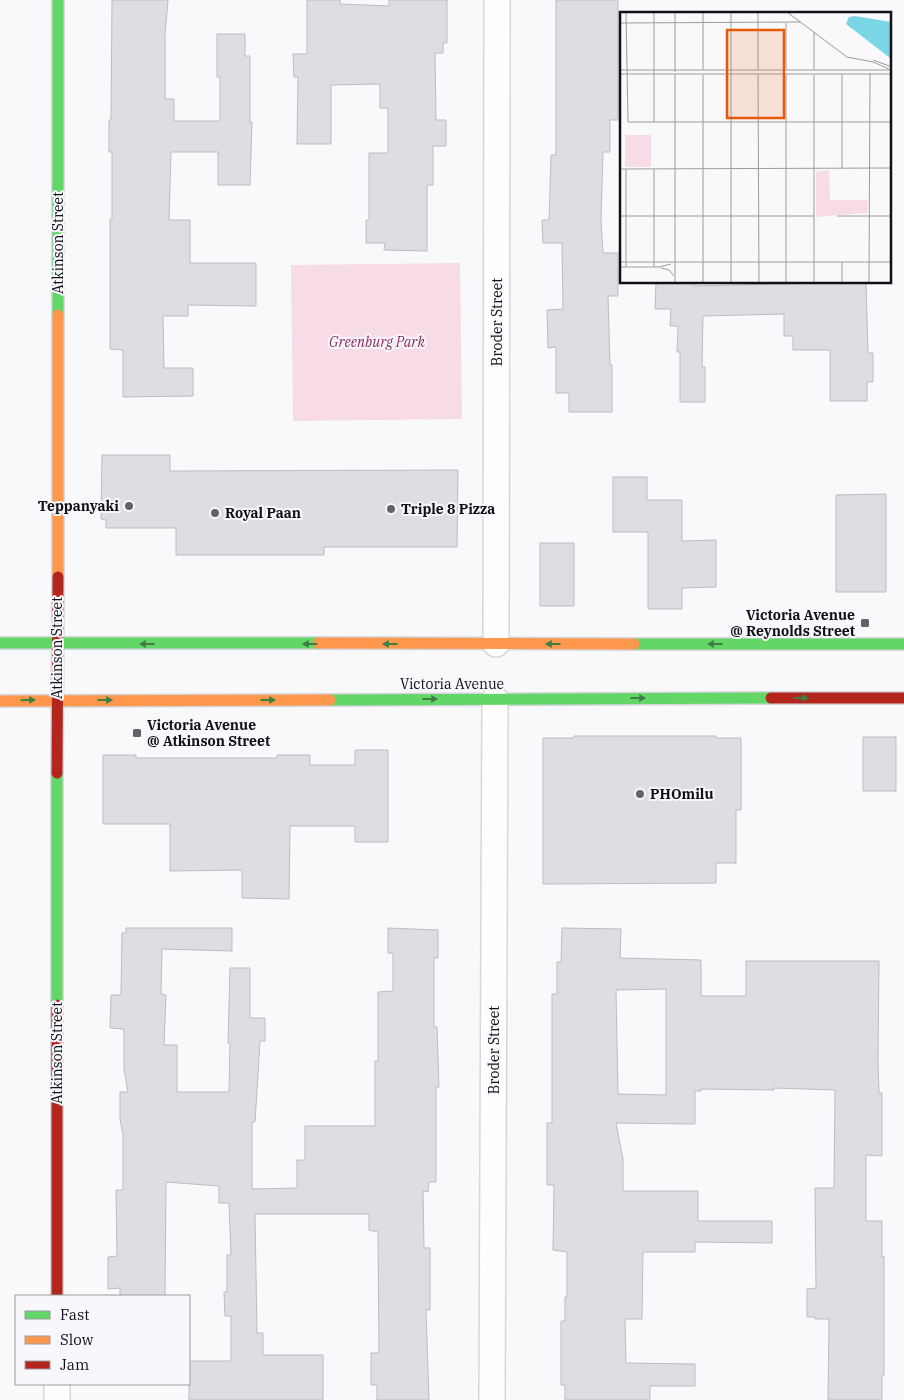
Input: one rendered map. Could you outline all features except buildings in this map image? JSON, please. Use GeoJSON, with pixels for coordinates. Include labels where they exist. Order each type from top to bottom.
{"type":"FeatureCollection","features":[{"type":"Feature","properties":{"kind":"main road","name":"Atkinson Street"},"geometry":{"type":"LineString","coordinates":[[57,1295],[58,0]]}},
{"type":"Feature","properties":{"kind":"main road"},"geometry":{"type":"LineString","coordinates":[[0,644],[904,644]]}},
{"type":"Feature","properties":{"kind":"main road","name":"Victoria Avenue"},"geometry":{"type":"LineString","coordinates":[[0,701],[904,698]]}},
{"type":"Feature","properties":{"kind":"street","name":"Broder Street"},"geometry":{"type":"LineString","coordinates":[[496,644],[497,0]]}},
{"type":"Feature","properties":{"kind":"street","name":"Broder Street"},"geometry":{"type":"LineString","coordinates":[[492,1400],[495,699]]}},
{"type":"Feature","properties":{"kind":"street"},"geometry":{"type":"LineString","coordinates":[[57,1385],[57,1400]]}},
{"type":"Feature","properties":{"kind":"green space","name":"Greenburg Park"},"geometry":{"type":"Polygon","coordinates":[[[460,263],[462,419],[293,421],[291,265],[460,263]]]}},
{"type":"Feature","properties":{"kind":"traffic: fast"},"geometry":{"type":"LineString","coordinates":[[58,0],[58,315]]}},
{"type":"Feature","properties":{"kind":"traffic: fast"},"geometry":{"type":"LineString","coordinates":[[0,643],[318,643]]}},
{"type":"Feature","properties":{"kind":"traffic: fast"},"geometry":{"type":"LineString","coordinates":[[634,644],[904,644]]}},
{"type":"Feature","properties":{"kind":"traffic: fast"},"geometry":{"type":"LineString","coordinates":[[330,700],[771,698]]}},
{"type":"Feature","properties":{"kind":"traffic: fast"},"geometry":{"type":"LineString","coordinates":[[57,773],[57,1005]]}},
{"type":"Feature","properties":{"kind":"traffic: slow"},"geometry":{"type":"LineString","coordinates":[[58,315],[58,577]]}},
{"type":"Feature","properties":{"kind":"traffic: slow"},"geometry":{"type":"LineString","coordinates":[[318,643],[634,644]]}},
{"type":"Feature","properties":{"kind":"traffic: slow"},"geometry":{"type":"LineString","coordinates":[[0,701],[330,700]]}},
{"type":"Feature","properties":{"kind":"traffic: jam"},"geometry":{"type":"LineString","coordinates":[[57,773],[58,577]]}},
{"type":"Feature","properties":{"kind":"traffic: jam"},"geometry":{"type":"LineString","coordinates":[[771,698],[904,698]]}},
{"type":"Feature","properties":{"kind":"traffic: jam"},"geometry":{"type":"LineString","coordinates":[[57,1005],[57,1295]]}},
{"type":"Feature","properties":{"kind":"place","name":"Teppanyaki"},"geometry":{"type":"Point","coordinates":[129,506]}},
{"type":"Feature","properties":{"kind":"place","name":"Triple 8 Pizza"},"geometry":{"type":"Point","coordinates":[391,509]}},
{"type":"Feature","properties":{"kind":"place","name":"Royal Paan"},"geometry":{"type":"Point","coordinates":[215,513]}},
{"type":"Feature","properties":{"kind":"place","name":"Victoria Avenue @ Reynolds Street"},"geometry":{"type":"Point","coordinates":[865,623]}},
{"type":"Feature","properties":{"kind":"place","name":"Victoria Avenue @ Atkinson Street"},"geometry":{"type":"Point","coordinates":[137,733]}},
{"type":"Feature","properties":{"kind":"place","name":"PHOmilu"},"geometry":{"type":"Point","coordinates":[640,794]}}]}
